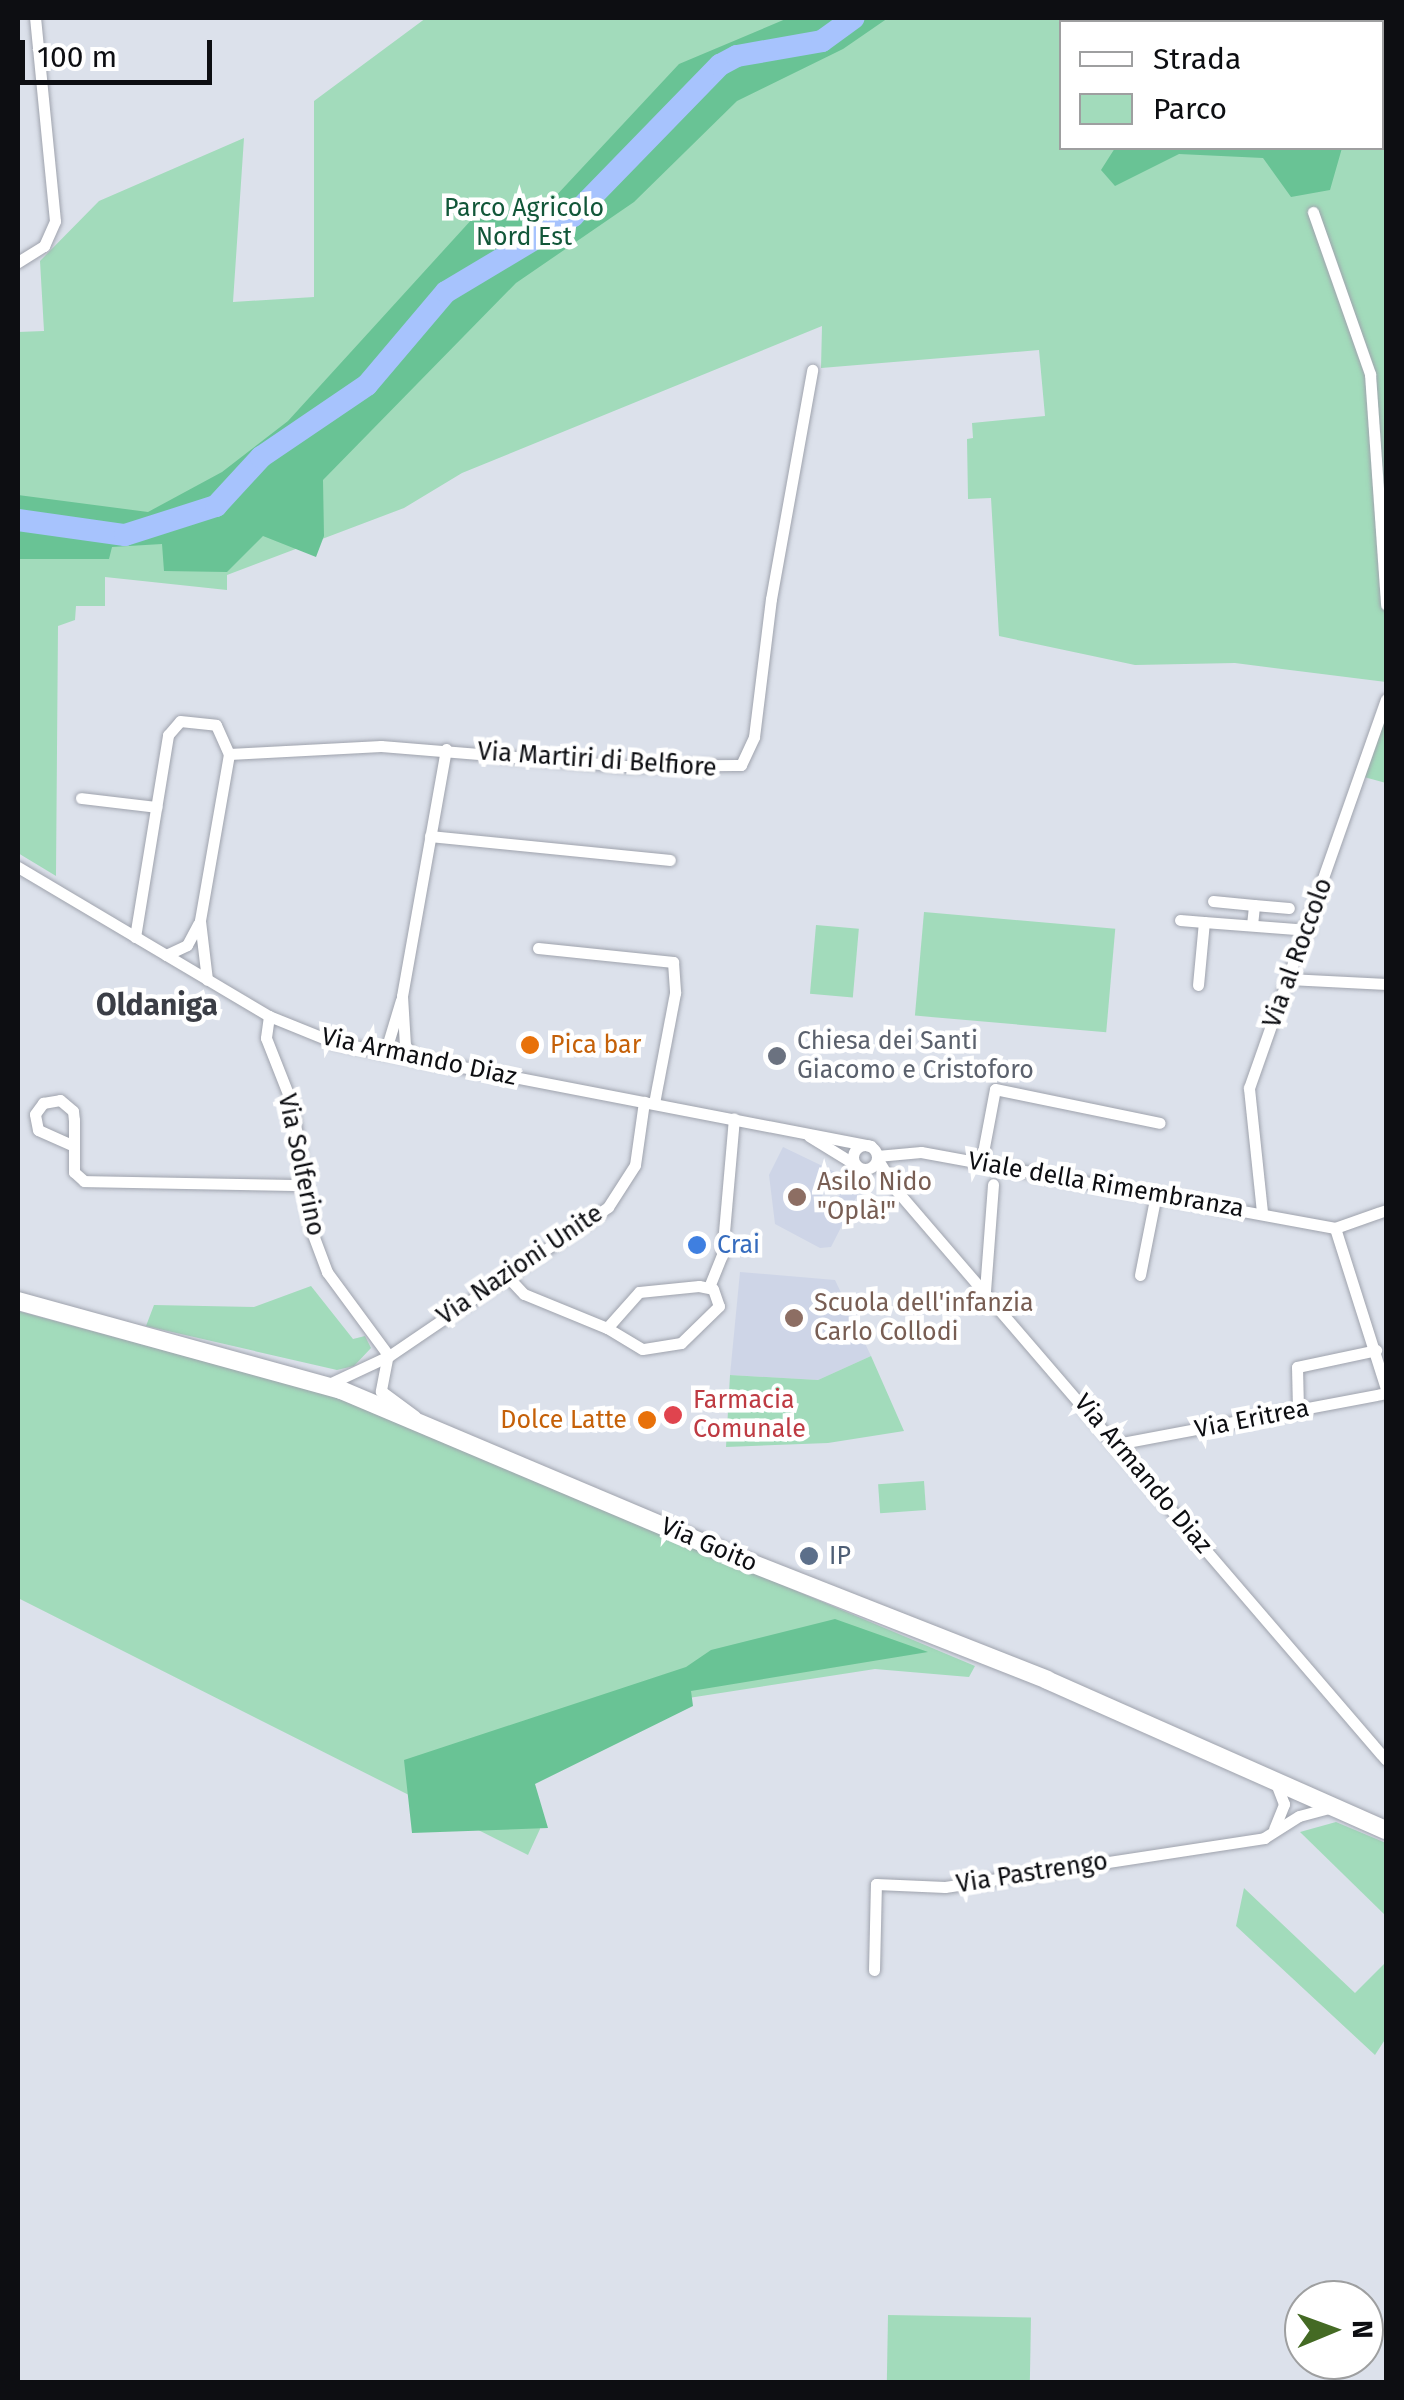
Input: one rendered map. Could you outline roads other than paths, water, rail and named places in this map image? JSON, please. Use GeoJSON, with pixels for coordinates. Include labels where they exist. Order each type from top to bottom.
{"type":"FeatureCollection","features":[{"type":"Feature","properties":{"kind":"street"},"geometry":{"type":"LineString","coordinates":[[18,262],[52,236],[34,18]]}},
{"type":"Feature","properties":{"kind":"street"},"geometry":{"type":"LineString","coordinates":[[1313,212],[1370,374],[1386,604]]}},
{"type":"Feature","properties":{"kind":"street","name":"Via Martiri di Belfiore"},"geometry":{"type":"LineString","coordinates":[[229,754],[446,748],[585,764],[742,765],[754,737],[770,599],[812,370]]}},
{"type":"Feature","properties":{"kind":"street","name":"Via al Roccolo"},"geometry":{"type":"LineString","coordinates":[[1262,1212],[1246,1107],[1386,700]]}},
{"type":"Feature","properties":{"kind":"street"},"geometry":{"type":"LineString","coordinates":[[135,936],[168,736],[191,720],[216,726],[229,754],[200,921],[208,980]]}},
{"type":"Feature","properties":{"kind":"street"},"geometry":{"type":"LineString","coordinates":[[384,1052],[402,996],[446,748]]}},
{"type":"Feature","properties":{"kind":"street"},"geometry":{"type":"LineString","coordinates":[[80,798],[156,807]]}},
{"type":"Feature","properties":{"kind":"street"},"geometry":{"type":"LineString","coordinates":[[430,836],[670,860]]}},
{"type":"Feature","properties":{"kind":"street","name":"Via Armando Diaz"},"geometry":{"type":"LineString","coordinates":[[18,867],[268,1016],[384,1052],[801,1132],[875,1153],[898,1191],[1386,1760]]}},
{"type":"Feature","properties":{"kind":"street"},"geometry":{"type":"LineString","coordinates":[[1213,901],[1289,908]]}},
{"type":"Feature","properties":{"kind":"street"},"geometry":{"type":"LineString","coordinates":[[1252,925],[1254,905]]}},
{"type":"Feature","properties":{"kind":"street"},"geometry":{"type":"LineString","coordinates":[[1180,920],[1309,930]]}},
{"type":"Feature","properties":{"kind":"street"},"geometry":{"type":"LineString","coordinates":[[166,955],[187,946],[200,921]]}},
{"type":"Feature","properties":{"kind":"street"},"geometry":{"type":"LineString","coordinates":[[1198,985],[1204,922]]}},
{"type":"Feature","properties":{"kind":"street","name":"Via Nazioni Unite"},"geometry":{"type":"LineString","coordinates":[[327,1385],[389,1356],[618,1196],[635,1165],[675,993],[673,962],[538,948]]}},
{"type":"Feature","properties":{"kind":"street"},"geometry":{"type":"LineString","coordinates":[[1289,979],[1386,984]]}},
{"type":"Feature","properties":{"kind":"street"},"geometry":{"type":"LineString","coordinates":[[402,996],[405,1045],[414,1058]]}},
{"type":"Feature","properties":{"kind":"street","name":"Via Solferino"},"geometry":{"type":"LineString","coordinates":[[268,1016],[266,1038],[292,1104],[301,1185],[327,1272],[389,1356]]}},
{"type":"Feature","properties":{"kind":"street"},"geometry":{"type":"LineString","coordinates":[[982,1162],[995,1090],[1160,1123]]}},
{"type":"Feature","properties":{"kind":"street"},"geometry":{"type":"LineString","coordinates":[[709,1287],[722,1255],[734,1119]]}},
{"type":"Feature","properties":{"kind":"street","name":"Via Armando Diaz"},"geometry":{"type":"LineString","coordinates":[[801,1132],[898,1191]]}},
{"type":"Feature","properties":{"kind":"street"},"geometry":{"type":"LineString","coordinates":[[74,1146],[74,1172],[84,1181],[301,1185]]}},
{"type":"Feature","properties":{"kind":"street","name":"Viale della Rimembranza"},"geometry":{"type":"LineString","coordinates":[[875,1153],[896,1149],[982,1162],[1336,1228]]}},
{"type":"Feature","properties":{"kind":"street"},"geometry":{"type":"LineString","coordinates":[[855,1150],[875,1153],[859,1167],[855,1150]]}},
{"type":"Feature","properties":{"kind":"street"},"geometry":{"type":"LineString","coordinates":[[985,1291],[993,1184]]}},
{"type":"Feature","properties":{"kind":"street"},"geometry":{"type":"LineString","coordinates":[[1140,1275],[1156,1194]]}},
{"type":"Feature","properties":{"kind":"street"},"geometry":{"type":"LineString","coordinates":[[1386,1210],[1336,1228],[1379,1344],[1386,1391]]}},
{"type":"Feature","properties":{"kind":"street"},"geometry":{"type":"LineString","coordinates":[[506,1275],[524,1294],[607,1328],[642,1348],[682,1343],[717,1310],[718,1296],[709,1287],[638,1292],[607,1328]]}},
{"type":"Feature","properties":{"kind":"street","name":"Via Goito"},"geometry":{"type":"LineString","coordinates":[[18,1302],[99,1329],[327,1385],[422,1421],[1273,1777],[1386,1830]]}},
{"type":"Feature","properties":{"kind":"street"},"geometry":{"type":"LineString","coordinates":[[1298,1410],[1297,1368],[1379,1344]]}},
{"type":"Feature","properties":{"kind":"street"},"geometry":{"type":"LineString","coordinates":[[389,1356],[380,1370],[381,1391],[422,1421]]}},
{"type":"Feature","properties":{"kind":"street","name":"Via Eritrea"},"geometry":{"type":"LineString","coordinates":[[1117,1444],[1386,1391]]}},
{"type":"Feature","properties":{"kind":"street"},"geometry":{"type":"LineString","coordinates":[[1272,1832],[1284,1804],[1273,1777]]}},
{"type":"Feature","properties":{"kind":"street","name":"Via Pastrengo"},"geometry":{"type":"LineString","coordinates":[[874,1970],[876,1884],[945,1887],[1272,1832],[1317,1809],[1339,1808]]}},
{"type":"Feature","properties":{"kind":"street"},"geometry":{"type":"LineString","coordinates":[[1366,1820],[1386,1814]]}},
{"type":"Feature","properties":{"kind":"waterway"},"geometry":{"type":"LineString","coordinates":[[18,520],[125,535],[216,506],[261,457],[367,385],[446,292],[573,216],[720,65],[737,56],[822,41],[854,18]]}},
{"type":"Feature","properties":{"kind":"waterway"},"geometry":{"type":"LineString","coordinates":[[1384,26],[1386,22]]}},
{"type":"Feature","properties":{"kind":"place","name":"Pica bar"},"geometry":{"type":"Point","coordinates":[530,1045]}},
{"type":"Feature","properties":{"kind":"place","name":"Chiesa dei Santi Giacomo e Cristoforo"},"geometry":{"type":"Point","coordinates":[777,1056]}},
{"type":"Feature","properties":{"kind":"place","name":"Asilo Nido \"Oplà!\""},"geometry":{"type":"Point","coordinates":[797,1197]}},
{"type":"Feature","properties":{"kind":"place","name":"Crai"},"geometry":{"type":"Point","coordinates":[697,1245]}},
{"type":"Feature","properties":{"kind":"place","name":"Scuola dell'infanzia Carlo Collodi"},"geometry":{"type":"Point","coordinates":[794,1318]}},
{"type":"Feature","properties":{"kind":"place","name":"Farmacia Comunale"},"geometry":{"type":"Point","coordinates":[673,1415]}},
{"type":"Feature","properties":{"kind":"place","name":"Dolce Latte"},"geometry":{"type":"Point","coordinates":[647,1420]}},
{"type":"Feature","properties":{"kind":"place","name":"IP"},"geometry":{"type":"Point","coordinates":[809,1556]}},
{"type":"Feature","properties":{"kind":"district","name":"Oldaniga"},"geometry":{"type":"Point","coordinates":[157,1005]}},
{"type":"Feature","properties":{"kind":"park label","name":"Parco Agricolo Nord Est"},"geometry":{"type":"Point","coordinates":[524,224]}}]}
